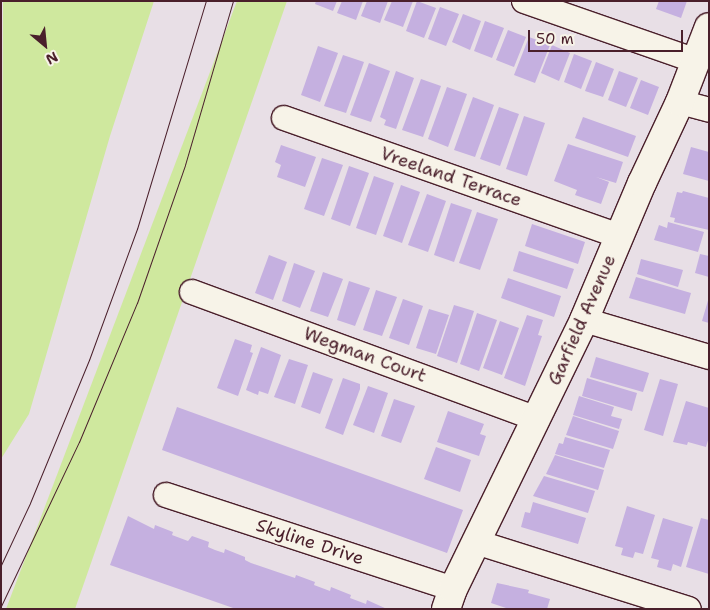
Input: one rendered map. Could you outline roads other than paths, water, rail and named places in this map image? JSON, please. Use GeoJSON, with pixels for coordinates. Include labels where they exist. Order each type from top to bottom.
{"type":"FeatureCollection","features":[{"type":"Feature","properties":{"kind":"main road","name":"Garfield Avenue"},"geometry":{"type":"LineString","coordinates":[[450,599],[584,320],[619,236],[680,102],[709,27]]}},
{"type":"Feature","properties":{"kind":"street"},"geometry":{"type":"LineString","coordinates":[[524,1],[696,61]]}},
{"type":"Feature","properties":{"kind":"street"},"geometry":{"type":"LineString","coordinates":[[680,102],[709,110]]}},
{"type":"Feature","properties":{"kind":"street","name":"Vreeland Terrace"},"geometry":{"type":"LineString","coordinates":[[284,118],[619,236]]}},
{"type":"Feature","properties":{"kind":"street","name":"Wegman Court"},"geometry":{"type":"LineString","coordinates":[[192,292],[537,419]]}},
{"type":"Feature","properties":{"kind":"street"},"geometry":{"type":"LineString","coordinates":[[584,320],[709,357]]}},
{"type":"Feature","properties":{"kind":"street","name":"Skyline Drive"},"geometry":{"type":"LineString","coordinates":[[166,495],[450,599]]}},
{"type":"Feature","properties":{"kind":"street"},"geometry":{"type":"LineString","coordinates":[[476,542],[689,609]]}},
{"type":"Feature","properties":{"kind":"tram line"},"geometry":{"type":"LineString","coordinates":[[1,565],[30,503],[89,360],[137,229],[206,1]]}},
{"type":"Feature","properties":{"kind":"tram line"},"geometry":{"type":"LineString","coordinates":[[1,606],[79,442],[137,303],[185,165],[233,1]]}}]}
